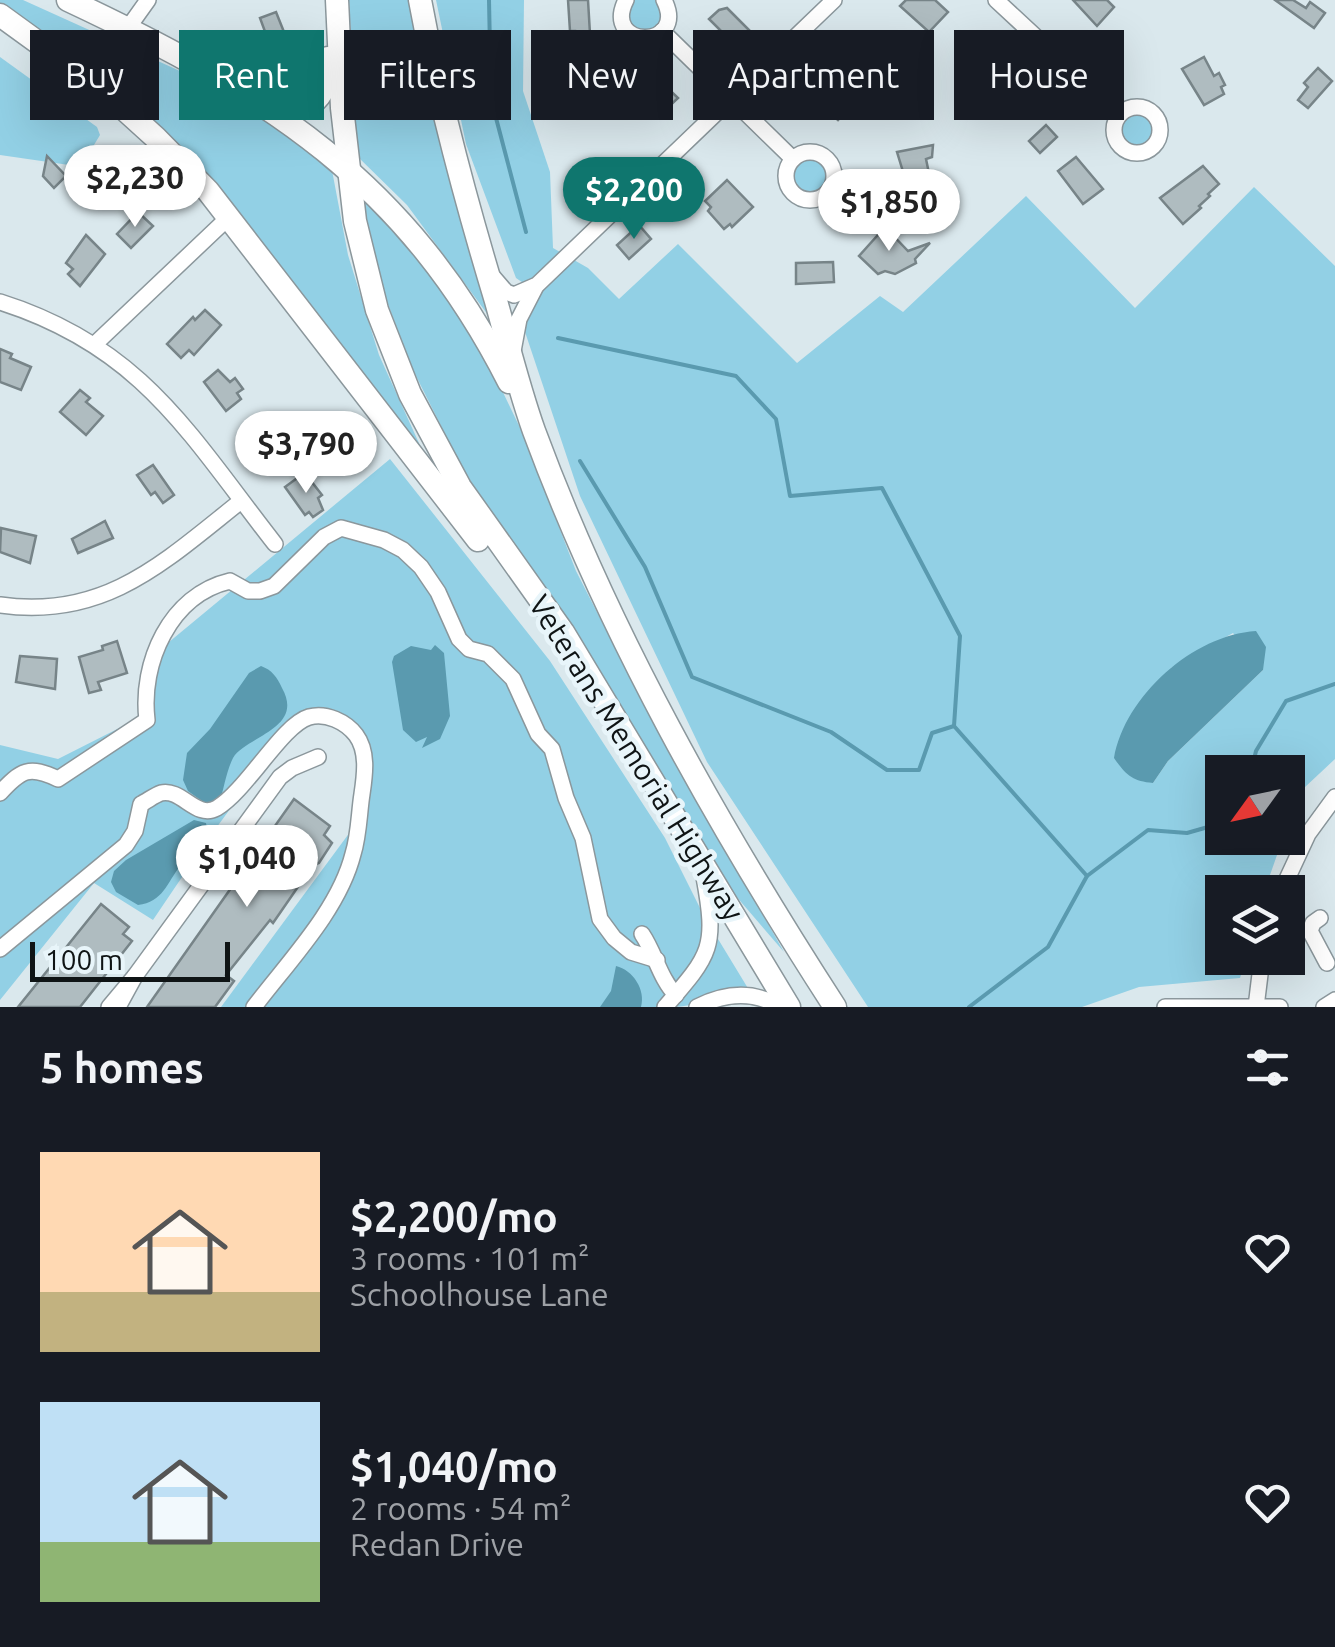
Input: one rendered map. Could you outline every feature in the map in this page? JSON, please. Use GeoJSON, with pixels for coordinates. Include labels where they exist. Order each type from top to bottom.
{"type":"FeatureCollection","features":[{"type":"Feature","properties":{"kind":"highway"},"geometry":{"type":"LineString","coordinates":[[68,0],[179,56]]}},
{"type":"Feature","properties":{"kind":"highway"},"geometry":{"type":"LineString","coordinates":[[324,86],[327,0]]}},
{"type":"Feature","properties":{"kind":"highway","name":"Veterans Memorial Highway"},"geometry":{"type":"LineString","coordinates":[[338,0],[339,79],[347,168],[372,291],[414,403],[454,478],[563,632],[790,1007]]}},
{"type":"Feature","properties":{"kind":"highway","name":"Veterans Memorial Highway"},"geometry":{"type":"LineString","coordinates":[[420,0],[443,108],[534,430],[608,606],[657,704],[760,888],[835,1007]]}},
{"type":"Feature","properties":{"kind":"highway"},"geometry":{"type":"LineString","coordinates":[[0,15],[120,105],[174,156],[229,217],[598,693]]}},
{"type":"Feature","properties":{"kind":"highway"},"geometry":{"type":"LineString","coordinates":[[285,120],[347,168],[402,223],[454,290],[500,363],[534,430]]}},
{"type":"Feature","properties":{"kind":"street"},"geometry":{"type":"LineString","coordinates":[[128,28],[148,0]]}},
{"type":"Feature","properties":{"kind":"street"},"geometry":{"type":"LineString","coordinates":[[626,0],[621,17],[628,30]]}},
{"type":"Feature","properties":{"kind":"street"},"geometry":{"type":"LineString","coordinates":[[662,30],[669,17],[664,0]]}},
{"type":"Feature","properties":{"kind":"street"},"geometry":{"type":"LineString","coordinates":[[803,30],[834,0]]}},
{"type":"Feature","properties":{"kind":"street"},"geometry":{"type":"LineString","coordinates":[[996,0],[1028,30]]}},
{"type":"Feature","properties":{"kind":"street"},"geometry":{"type":"LineString","coordinates":[[673,42],[693,62]]}},
{"type":"Feature","properties":{"kind":"street"},"geometry":{"type":"LineString","coordinates":[[486,266],[510,294],[519,295],[536,285],[710,120]]}},
{"type":"Feature","properties":{"kind":"street"},"geometry":{"type":"LineString","coordinates":[[752,120],[793,160]]}},
{"type":"Feature","properties":{"kind":"street"},"geometry":{"type":"LineString","coordinates":[[95,344],[229,217]]}},
{"type":"Feature","properties":{"kind":"street"},"geometry":{"type":"LineString","coordinates":[[512,356],[519,319],[536,285]]}},
{"type":"Feature","properties":{"kind":"street"},"geometry":{"type":"LineString","coordinates":[[0,302],[51,320],[95,344],[155,393],[275,544]]}},
{"type":"Feature","properties":{"kind":"street"},"geometry":{"type":"LineString","coordinates":[[0,605],[64,607],[98,598],[164,562],[241,501]]}},
{"type":"Feature","properties":{"kind":"street"},"geometry":{"type":"LineString","coordinates":[[0,793],[22,772],[32,769],[58,780],[147,720],[144,685],[165,632],[191,598],[210,586],[230,581],[248,591],[274,586],[324,537],[341,528],[362,532],[403,550],[421,567],[438,592],[458,639],[470,649],[488,654],[512,679],[538,734],[552,749],[583,838],[600,919],[631,952],[658,960]]}},
{"type":"Feature","properties":{"kind":"street"},"geometry":{"type":"LineString","coordinates":[[0,949],[126,846],[135,831],[141,804],[162,793],[204,811],[215,810],[294,728],[307,717],[324,716],[349,725],[364,745],[364,778],[353,856],[317,928],[254,1007]]}},
{"type":"Feature","properties":{"kind":"street"},"geometry":{"type":"LineString","coordinates":[[108,1007],[135,976],[280,777],[318,756]]}},
{"type":"Feature","properties":{"kind":"street"},"geometry":{"type":"LineString","coordinates":[[1289,875],[1308,834],[1335,797]]}},
{"type":"Feature","properties":{"kind":"street"},"geometry":{"type":"LineString","coordinates":[[671,1001],[698,970],[711,939],[712,920],[702,864]]}},
{"type":"Feature","properties":{"kind":"street"},"geometry":{"type":"LineString","coordinates":[[1320,918],[1310,931],[1327,963]]}},
{"type":"Feature","properties":{"kind":"street"},"geometry":{"type":"LineString","coordinates":[[642,934],[658,960],[671,1001]]}},
{"type":"Feature","properties":{"kind":"street"},"geometry":{"type":"LineString","coordinates":[[763,963],[802,1007]]}},
{"type":"Feature","properties":{"kind":"street"},"geometry":{"type":"LineString","coordinates":[[1256,1007],[1260,975]]}},
{"type":"Feature","properties":{"kind":"street"},"geometry":{"type":"LineString","coordinates":[[118,1007],[135,976]]}},
{"type":"Feature","properties":{"kind":"street"},"geometry":{"type":"LineString","coordinates":[[698,1007],[718,998],[748,995],[780,1007]]}},
{"type":"Feature","properties":{"kind":"street"},"geometry":{"type":"LineString","coordinates":[[1324,1007],[1335,1000]]}},
{"type":"Feature","properties":{"kind":"street"},"geometry":{"type":"LineString","coordinates":[[1165,1007],[1280,1007]]}},
{"type":"Feature","properties":{"kind":"shaded area"},"geometry":{"type":"Polygon","coordinates":[[[0,0],[23,0],[89,30],[39,30],[0,5],[0,0]]]}},
{"type":"Feature","properties":{"kind":"shaded area"},"geometry":{"type":"Polygon","coordinates":[[[349,0],[410,0],[417,30],[351,30],[349,0]]]}},
{"type":"Feature","properties":{"kind":"shaded area"},"geometry":{"type":"Polygon","coordinates":[[[436,0],[524,0],[523,91],[550,172],[553,248],[588,268],[619,299],[678,244],[797,363],[880,296],[903,312],[1026,196],[1135,308],[1254,187],[1335,266],[1335,759],[1305,787],[1305,755],[1205,755],[1205,855],[1277,855],[1270,875],[1205,875],[1205,975],[1241,975],[1240,978],[1139,987],[1082,1007],[868,1007],[707,762],[580,496],[523,326],[535,291],[516,278],[466,144],[461,120],[511,120],[511,30],[442,30],[436,0]],[[1233,633],[1171,668],[1153,783],[1168,761],[1263,670],[1233,633]]]}},
{"type":"Feature","properties":{"kind":"shaded area"},"geometry":{"type":"Polygon","coordinates":[[[632,0],[659,0],[665,12],[655,30],[642,30],[630,27],[626,8],[632,0]]]}},
{"type":"Feature","properties":{"kind":"shaded area"},"geometry":{"type":"Polygon","coordinates":[[[0,57],[30,79],[30,120],[87,120],[100,135],[83,163],[76,166],[0,155],[0,57]]]}},
{"type":"Feature","properties":{"kind":"shaded area"},"geometry":{"type":"Polygon","coordinates":[[[159,62],[179,71],[179,120],[268,120],[331,165],[348,255],[379,355],[423,452],[148,120],[159,120],[159,62]]]}},
{"type":"Feature","properties":{"kind":"shaded area"},"geometry":{"type":"Polygon","coordinates":[[[1129,113],[1143,113],[1153,123],[1153,137],[1143,147],[1129,147],[1119,137],[1119,123],[1129,113]]]}},
{"type":"Feature","properties":{"kind":"shaded area"},"geometry":{"type":"Polygon","coordinates":[[[355,120],[440,120],[488,315],[407,205],[357,156],[355,120]]]}},
{"type":"Feature","properties":{"kind":"shaded area"},"geometry":{"type":"Polygon","coordinates":[[[809,157],[822,163],[828,176],[822,189],[809,195],[796,189],[790,176],[796,163],[809,157]]]}},
{"type":"Feature","properties":{"kind":"shaded area"},"geometry":{"type":"Polygon","coordinates":[[[359,189],[427,268],[488,361],[523,434],[576,571],[649,714],[784,952],[723,881],[460,464],[413,370],[386,299],[359,189]]]}},
{"type":"Feature","properties":{"kind":"shaded area"},"geometry":{"type":"Polygon","coordinates":[[[390,459],[550,661],[665,838],[707,922],[702,953],[663,1007],[221,1007],[353,828],[359,778],[355,753],[343,732],[326,723],[316,723],[291,738],[252,782],[153,920],[94,883],[0,1000],[0,745],[58,759],[143,716],[157,652],[390,459]]]}},
{"type":"Feature","properties":{"kind":"shaded area"},"geometry":{"type":"Polygon","coordinates":[[[1256,631],[1266,647],[1263,670],[1168,761],[1153,783],[1126,773],[1114,758],[1132,713],[1147,692],[1186,657],[1209,644],[1256,631]]]}},
{"type":"Feature","properties":{"kind":"shaded area"},"geometry":{"type":"Polygon","coordinates":[[[435,645],[444,653],[450,716],[440,739],[422,748],[427,737],[416,742],[403,730],[392,662],[394,656],[411,646],[431,650],[435,645]]]}},
{"type":"Feature","properties":{"kind":"shaded area"},"geometry":{"type":"Polygon","coordinates":[[[261,666],[280,684],[287,702],[286,713],[271,730],[240,750],[233,758],[219,804],[206,804],[188,791],[183,780],[187,753],[210,729],[249,673],[261,666]]]}},
{"type":"Feature","properties":{"kind":"shaded area"},"geometry":{"type":"Polygon","coordinates":[[[194,820],[206,823],[208,834],[159,896],[138,905],[116,892],[111,882],[114,871],[194,820]]]}},
{"type":"Feature","properties":{"kind":"shaded area"},"geometry":{"type":"Polygon","coordinates":[[[715,934],[749,990],[671,1007],[715,934]]]}},
{"type":"Feature","properties":{"kind":"shaded area"},"geometry":{"type":"Polygon","coordinates":[[[616,966],[637,982],[642,994],[641,1007],[600,1007],[611,991],[616,966]]]}},
{"type":"Feature","properties":{"kind":"building"},"geometry":{"type":"Polygon","coordinates":[[[568,0],[588,0],[590,30],[570,30],[568,0]]]}},
{"type":"Feature","properties":{"kind":"building"},"geometry":{"type":"Polygon","coordinates":[[[906,0],[935,0],[948,12],[927,30],[900,6],[906,0]]]}},
{"type":"Feature","properties":{"kind":"building"},"geometry":{"type":"Polygon","coordinates":[[[1073,0],[1107,0],[1114,7],[1097,26],[1073,0]]]}},
{"type":"Feature","properties":{"kind":"building"},"geometry":{"type":"Polygon","coordinates":[[[1275,0],[1293,0],[1306,8],[1310,2],[1325,13],[1314,28],[1275,0]]]}},
{"type":"Feature","properties":{"kind":"building"},"geometry":{"type":"Polygon","coordinates":[[[727,8],[749,30],[720,30],[709,19],[727,8]]]}},
{"type":"Feature","properties":{"kind":"building"},"geometry":{"type":"Polygon","coordinates":[[[276,12],[283,30],[264,30],[260,18],[276,12]]]}},
{"type":"Feature","properties":{"kind":"building"},"geometry":{"type":"Polygon","coordinates":[[[1204,57],[1214,76],[1219,73],[1225,85],[1221,87],[1224,94],[1204,105],[1182,69],[1204,57]]]}},
{"type":"Feature","properties":{"kind":"building"},"geometry":{"type":"Polygon","coordinates":[[[1318,68],[1332,81],[1308,108],[1298,100],[1308,87],[1304,83],[1318,68]]]}},
{"type":"Feature","properties":{"kind":"building"},"geometry":{"type":"Polygon","coordinates":[[[1046,125],[1057,137],[1040,153],[1029,141],[1046,125]]]}},
{"type":"Feature","properties":{"kind":"building"},"geometry":{"type":"Polygon","coordinates":[[[933,145],[932,157],[926,159],[931,183],[908,188],[897,152],[933,145]]]}},
{"type":"Feature","properties":{"kind":"building"},"geometry":{"type":"Polygon","coordinates":[[[47,156],[66,176],[54,188],[43,176],[47,156]]]}},
{"type":"Feature","properties":{"kind":"building"},"geometry":{"type":"Polygon","coordinates":[[[1076,157],[1103,189],[1083,204],[1058,171],[1076,157]]]}},
{"type":"Feature","properties":{"kind":"building"},"geometry":{"type":"Polygon","coordinates":[[[1203,166],[1219,184],[1183,224],[1160,198],[1203,166]]]}},
{"type":"Feature","properties":{"kind":"building"},"geometry":{"type":"Polygon","coordinates":[[[727,180],[753,207],[732,227],[730,224],[724,229],[708,211],[711,207],[705,201],[727,180]]]}},
{"type":"Feature","properties":{"kind":"building"},"geometry":{"type":"Polygon","coordinates":[[[949,184],[953,205],[932,209],[928,188],[949,184]]]}},
{"type":"Feature","properties":{"kind":"building"},"geometry":{"type":"Polygon","coordinates":[[[138,212],[153,226],[131,248],[117,234],[138,212]]]}},
{"type":"Feature","properties":{"kind":"building"},"geometry":{"type":"Polygon","coordinates":[[[639,225],[651,239],[629,259],[617,245],[639,225]]]}},
{"type":"Feature","properties":{"kind":"building"},"geometry":{"type":"Polygon","coordinates":[[[885,227],[908,251],[930,243],[915,259],[916,263],[895,274],[878,274],[859,256],[885,227]]]}},
{"type":"Feature","properties":{"kind":"building"},"geometry":{"type":"Polygon","coordinates":[[[86,235],[105,254],[80,286],[68,274],[73,269],[66,263],[86,235]]]}},
{"type":"Feature","properties":{"kind":"building"},"geometry":{"type":"Polygon","coordinates":[[[833,262],[834,282],[796,284],[796,263],[833,262]]]}},
{"type":"Feature","properties":{"kind":"building"},"geometry":{"type":"Polygon","coordinates":[[[205,310],[221,325],[194,355],[189,350],[181,358],[167,344],[205,310]]]}},
{"type":"Feature","properties":{"kind":"building"},"geometry":{"type":"Polygon","coordinates":[[[0,349],[31,367],[21,390],[0,382],[0,349]]]}},
{"type":"Feature","properties":{"kind":"building"},"geometry":{"type":"Polygon","coordinates":[[[218,370],[230,382],[235,378],[243,389],[237,393],[241,399],[226,411],[204,382],[218,370]]]}},
{"type":"Feature","properties":{"kind":"building"},"geometry":{"type":"Polygon","coordinates":[[[80,390],[90,398],[86,402],[103,416],[86,435],[60,412],[80,390]]]}},
{"type":"Feature","properties":{"kind":"building"},"geometry":{"type":"Polygon","coordinates":[[[257,421],[278,436],[273,440],[280,448],[264,460],[242,433],[257,421]]]}},
{"type":"Feature","properties":{"kind":"building"},"geometry":{"type":"Polygon","coordinates":[[[153,465],[174,495],[163,503],[155,492],[151,495],[137,475],[153,465]]]}},
{"type":"Feature","properties":{"kind":"building"},"geometry":{"type":"Polygon","coordinates":[[[300,476],[306,484],[311,481],[322,495],[318,498],[323,510],[313,517],[309,512],[305,515],[285,487],[300,476]]]}},
{"type":"Feature","properties":{"kind":"building"},"geometry":{"type":"Polygon","coordinates":[[[105,521],[113,538],[78,553],[72,539],[105,521]]]}},
{"type":"Feature","properties":{"kind":"building"},"geometry":{"type":"Polygon","coordinates":[[[1,528],[36,536],[30,563],[0,552],[1,528]]]}},
{"type":"Feature","properties":{"kind":"building"},"geometry":{"type":"Polygon","coordinates":[[[117,641],[127,673],[98,682],[101,690],[89,693],[79,657],[117,641]]]}},
{"type":"Feature","properties":{"kind":"building"},"geometry":{"type":"Polygon","coordinates":[[[20,656],[57,659],[55,689],[16,682],[20,656]]]}},
{"type":"Feature","properties":{"kind":"building"},"geometry":{"type":"Polygon","coordinates":[[[294,799],[330,826],[324,835],[332,843],[319,863],[313,865],[273,923],[270,920],[226,975],[234,981],[215,1007],[147,1007],[294,799]]]}},
{"type":"Feature","properties":{"kind":"building"},"geometry":{"type":"Polygon","coordinates":[[[101,904],[129,927],[123,934],[132,941],[80,1007],[18,1007],[101,904]]]}},
{"type":"Feature","properties":{"kind":"waterway"},"geometry":{"type":"LineString","coordinates":[[489,0],[491,99],[526,232]]}},
{"type":"Feature","properties":{"kind":"waterway"},"geometry":{"type":"LineString","coordinates":[[558,338],[736,376],[776,419],[790,496],[882,488],[960,636],[954,726],[1087,876]]}},
{"type":"Feature","properties":{"kind":"waterway"},"geometry":{"type":"LineString","coordinates":[[580,461],[645,567],[692,677],[831,732],[887,770],[919,770],[932,733],[954,726]]}},
{"type":"Feature","properties":{"kind":"waterway"},"geometry":{"type":"LineString","coordinates":[[1255,755],[1286,701],[1335,684]]}},
{"type":"Feature","properties":{"kind":"waterway"},"geometry":{"type":"LineString","coordinates":[[969,1007],[1048,947],[1087,876],[1148,830],[1187,833],[1205,828]]}}]}
